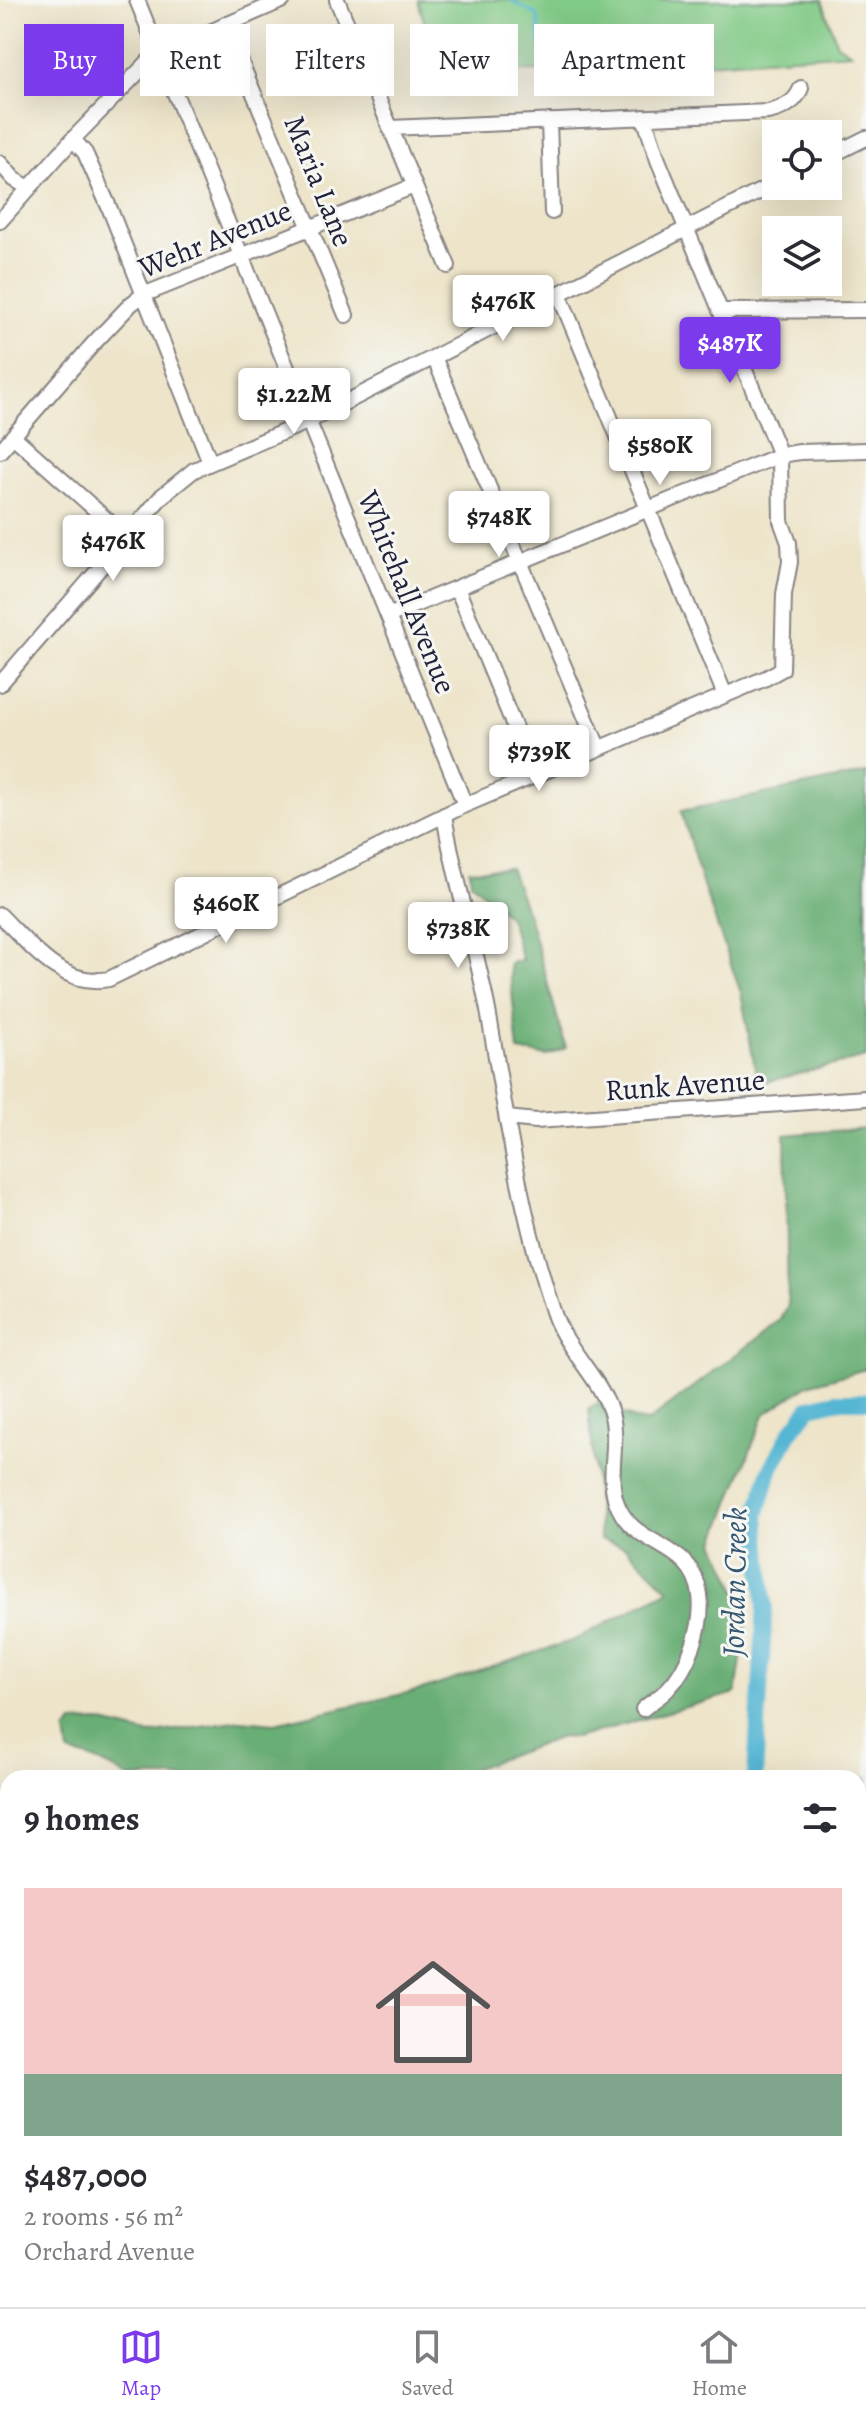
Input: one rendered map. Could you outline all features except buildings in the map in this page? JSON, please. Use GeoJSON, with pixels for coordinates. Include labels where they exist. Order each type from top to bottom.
{"type":"FeatureCollection","features":[{"type":"Feature","properties":{"kind":"street","name":"Whitehall Avenue"},"geometry":{"type":"LineString","coordinates":[[137,0],[147,24]]}},
{"type":"Feature","properties":{"kind":"street"},"geometry":{"type":"LineString","coordinates":[[225,24],[283,0]]}},
{"type":"Feature","properties":{"kind":"street"},"geometry":{"type":"LineString","coordinates":[[337,0],[448,266]]}},
{"type":"Feature","properties":{"kind":"street"},"geometry":{"type":"LineString","coordinates":[[0,221],[140,69]]}},
{"type":"Feature","properties":{"kind":"street","name":"Maria Lane"},"geometry":{"type":"LineString","coordinates":[[250,84],[346,315]]}},
{"type":"Feature","properties":{"kind":"street"},"geometry":{"type":"LineString","coordinates":[[390,128],[768,112],[788,105],[801,88]]}},
{"type":"Feature","properties":{"kind":"street","name":"Whitehall Avenue"},"geometry":{"type":"LineString","coordinates":[[176,96],[465,805]]}},
{"type":"Feature","properties":{"kind":"street"},"geometry":{"type":"LineString","coordinates":[[0,915],[66,975],[87,981],[109,979],[465,805],[782,669],[784,594],[790,562],[789,543],[781,521],[780,455],[658,160],[644,117]]}},
{"type":"Feature","properties":{"kind":"street"},"geometry":{"type":"LineString","coordinates":[[549,121],[552,212]]}},
{"type":"Feature","properties":{"kind":"street"},"geometry":{"type":"LineString","coordinates":[[842,150],[866,138]]}},
{"type":"Feature","properties":{"kind":"street"},"geometry":{"type":"LineString","coordinates":[[73,139],[85,153],[210,462]]}},
{"type":"Feature","properties":{"kind":"street"},"geometry":{"type":"LineString","coordinates":[[0,163],[14,179],[29,188]]}},
{"type":"Feature","properties":{"kind":"street","name":"Wehr Avenue"},"geometry":{"type":"LineString","coordinates":[[0,451],[103,333],[143,295],[414,186]]}},
{"type":"Feature","properties":{"kind":"street"},"geometry":{"type":"LineString","coordinates":[[0,684],[176,483],[210,462],[309,421],[762,190]]}},
{"type":"Feature","properties":{"kind":"street"},"geometry":{"type":"LineString","coordinates":[[559,294],[725,695]]}},
{"type":"Feature","properties":{"kind":"street"},"geometry":{"type":"LineString","coordinates":[[720,311],[866,310]]}},
{"type":"Feature","properties":{"kind":"street"},"geometry":{"type":"LineString","coordinates":[[434,357],[598,747]]}},
{"type":"Feature","properties":{"kind":"street"},"geometry":{"type":"LineString","coordinates":[[13,436],[126,537]]}},
{"type":"Feature","properties":{"kind":"street"},"geometry":{"type":"LineString","coordinates":[[388,616],[780,455],[866,450]]}},
{"type":"Feature","properties":{"kind":"street"},"geometry":{"type":"LineString","coordinates":[[457,588],[534,774]]}},
{"type":"Feature","properties":{"kind":"street"},"geometry":{"type":"LineString","coordinates":[[444,815],[489,1015],[512,1152],[532,1241],[553,1312],[567,1343],[590,1375],[612,1417],[614,1496],[620,1513],[631,1527],[646,1538],[679,1555],[697,1580],[700,1620],[686,1660],[667,1689],[643,1709]]}},
{"type":"Feature","properties":{"kind":"street","name":"Runk Avenue"},"geometry":{"type":"LineString","coordinates":[[507,1118],[536,1121],[866,1098]]}},
{"type":"Feature","properties":{"kind":"green space"},"geometry":{"type":"Polygon","coordinates":[[[418,0],[822,0],[837,44],[851,53],[714,63],[714,24],[534,24],[534,71],[518,72],[518,24],[425,24],[418,0]]]}},
{"type":"Feature","properties":{"kind":"green space"},"geometry":{"type":"Polygon","coordinates":[[[866,773],[866,1057],[758,1084],[741,993],[702,883],[681,811],[866,773]]]}},
{"type":"Feature","properties":{"kind":"green space"},"geometry":{"type":"Polygon","coordinates":[[[510,868],[529,918],[566,1048],[547,1056],[518,1051],[509,963],[522,960],[509,917],[471,882],[469,870],[510,868]]]}},
{"type":"Feature","properties":{"kind":"green space"},"geometry":{"type":"Polygon","coordinates":[[[866,1128],[866,1369],[808,1385],[764,1415],[715,1542],[748,1614],[736,1693],[575,1738],[561,1737],[470,1770],[116,1770],[69,1753],[66,1731],[73,1723],[100,1722],[148,1734],[241,1720],[275,1723],[425,1689],[577,1639],[669,1590],[626,1547],[600,1539],[589,1408],[598,1403],[648,1422],[781,1320],[788,1305],[785,1135],[866,1128]]]}},
{"type":"Feature","properties":{"kind":"waterway"},"geometry":{"type":"LineString","coordinates":[[510,0],[538,16],[539,24]]}},
{"type":"Feature","properties":{"kind":"waterway","name":"Jordan Creek"},"geometry":{"type":"LineString","coordinates":[[755,1770],[765,1604],[757,1516],[769,1473],[790,1433],[810,1407],[836,1401],[866,1401]]}}]}
